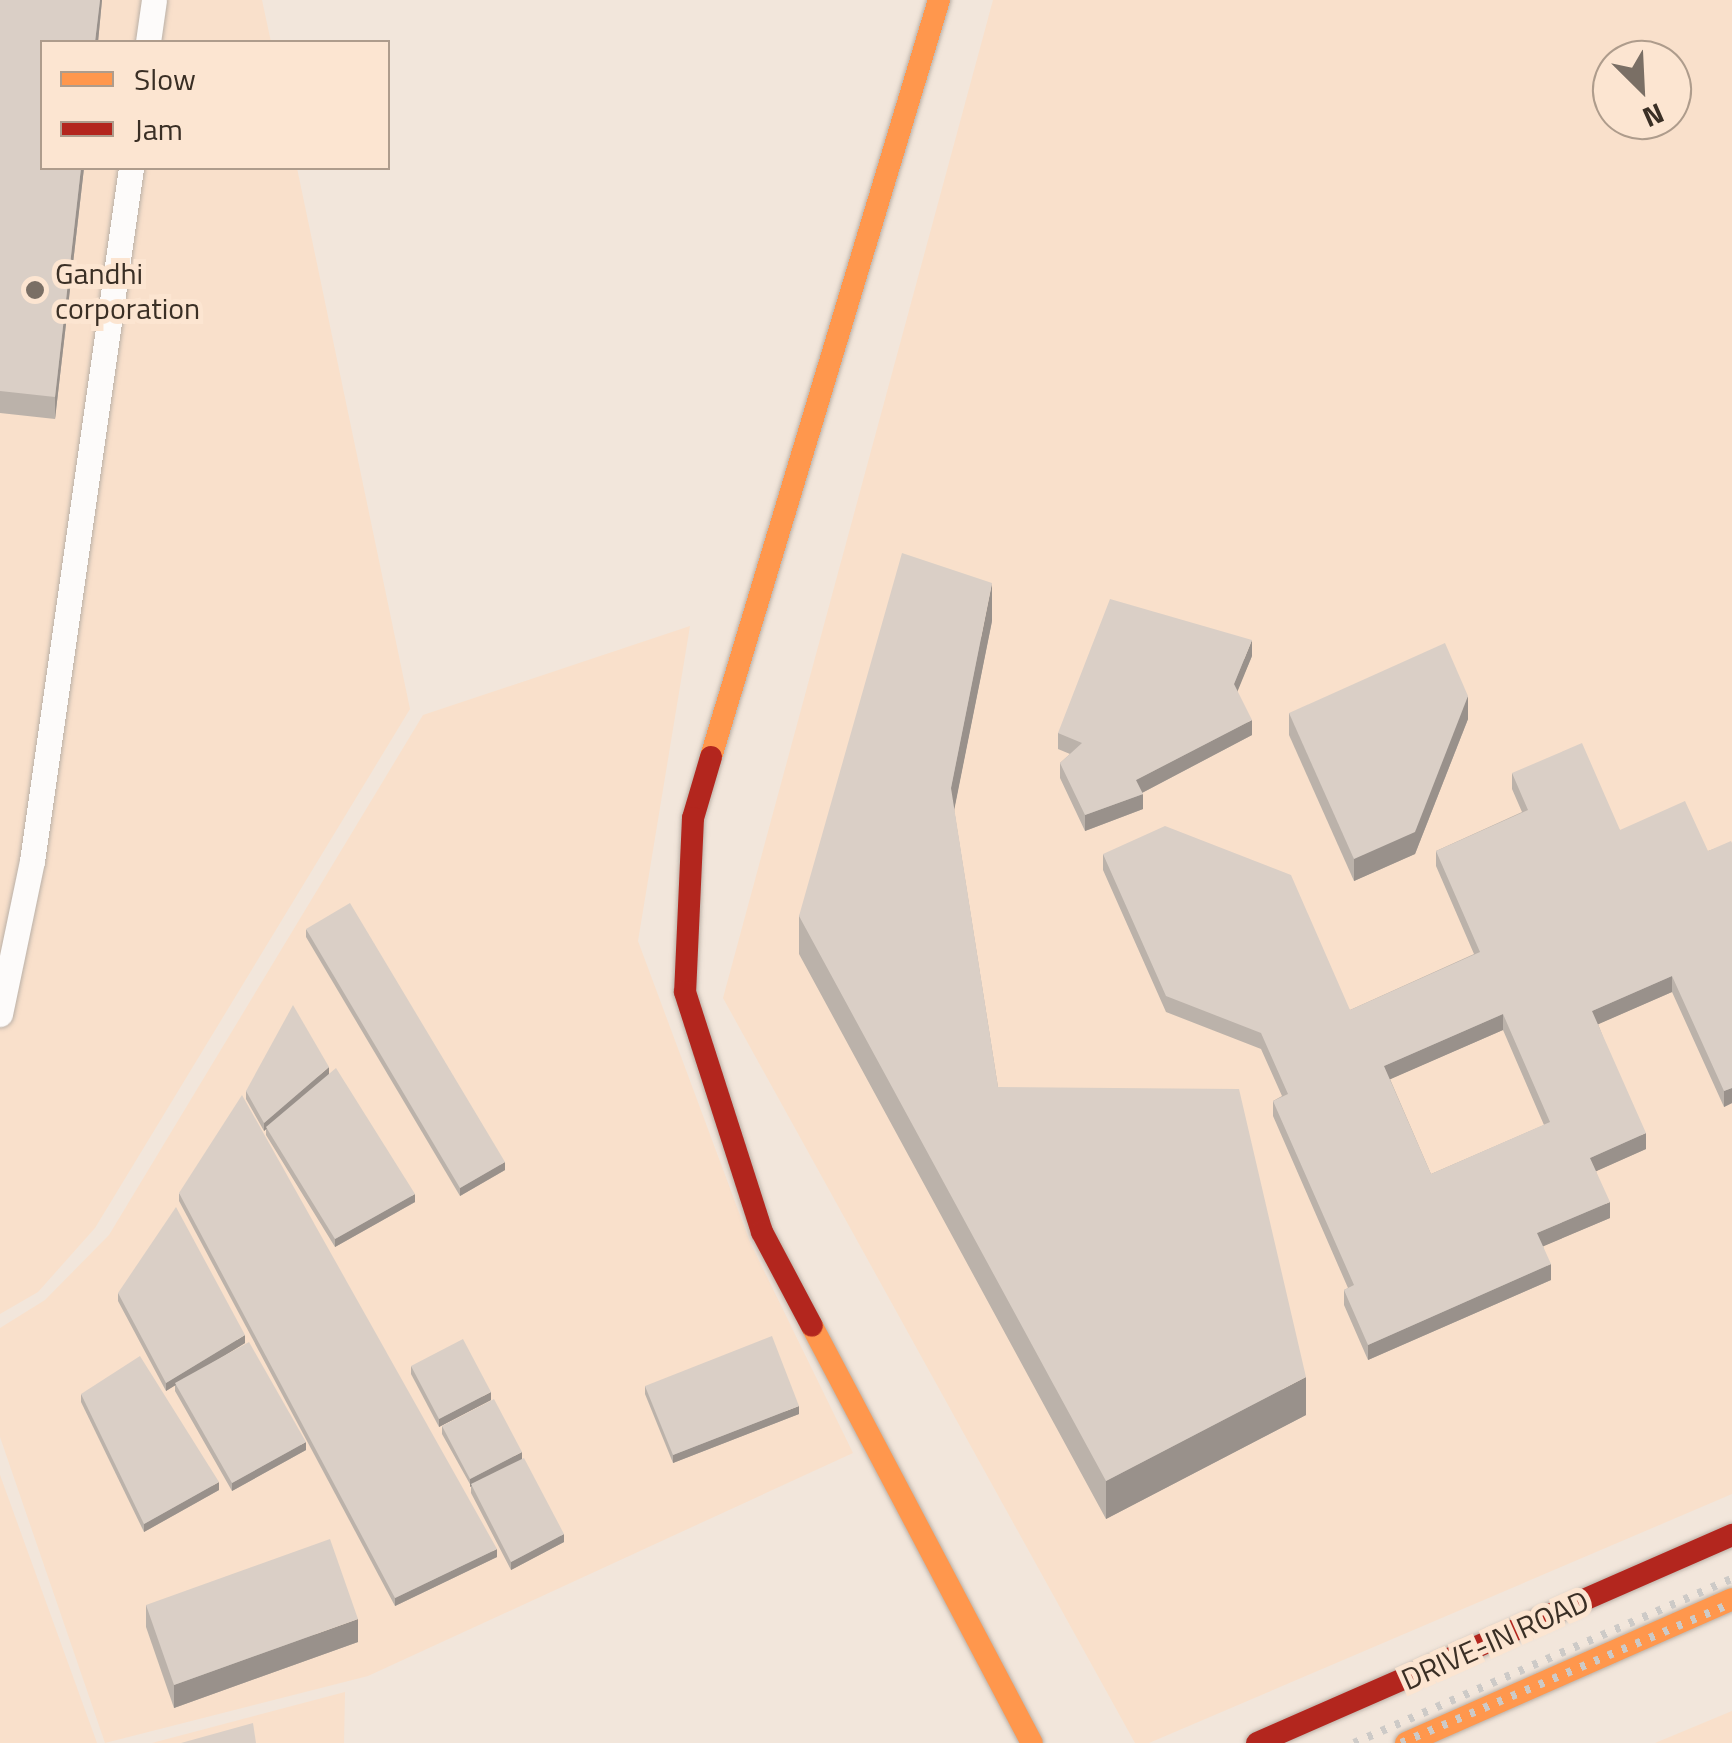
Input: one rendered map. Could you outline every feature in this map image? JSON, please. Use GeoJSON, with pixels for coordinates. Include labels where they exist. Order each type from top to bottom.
{"type":"FeatureCollection","features":[{"type":"Feature","properties":{"kind":"street"},"geometry":{"type":"LineString","coordinates":[[939,0],[693,818],[685,992],[762,1232],[1032,1743]]}},
{"type":"Feature","properties":{"kind":"street","name":"DRIVE-IN ROAD"},"geometry":{"type":"LineString","coordinates":[[1257,1743],[1732,1535]]}},
{"type":"Feature","properties":{"kind":"street","name":"DRIVE-IN ROAD"},"geometry":{"type":"LineString","coordinates":[[1406,1743],[1732,1599]]}},
{"type":"Feature","properties":{"kind":"lane"},"geometry":{"type":"LineString","coordinates":[[148,40],[154,0]]}},
{"type":"Feature","properties":{"kind":"lane"},"geometry":{"type":"LineString","coordinates":[[0,1014],[32,861],[131,170]]}},
{"type":"Feature","properties":{"kind":"shaded area"},"geometry":{"type":"Polygon","coordinates":[[[0,0],[262,0],[271,40],[40,40],[40,170],[297,170],[410,709],[95,1228],[38,1292],[0,1314],[0,0]]]}},
{"type":"Feature","properties":{"kind":"shaded area"},"geometry":{"type":"Polygon","coordinates":[[[993,0],[1732,0],[1732,1494],[1149,1743],[1135,1743],[723,998],[993,0]]]}},
{"type":"Feature","properties":{"kind":"shaded area"},"geometry":{"type":"Polygon","coordinates":[[[690,626],[638,941],[750,1242],[853,1453],[368,1676],[105,1743],[0,1437],[0,1328],[45,1300],[109,1235],[423,715],[690,626]]]}},
{"type":"Feature","properties":{"kind":"shaded area"},"geometry":{"type":"Polygon","coordinates":[[[0,1475],[97,1743],[0,1743],[0,1475]]]}},
{"type":"Feature","properties":{"kind":"shaded area"},"geometry":{"type":"Polygon","coordinates":[[[345,1692],[344,1743],[152,1743],[345,1692]]]}},
{"type":"Feature","properties":{"kind":"shaded area"},"geometry":{"type":"Polygon","coordinates":[[[1732,1711],[1732,1743],[1655,1743],[1732,1711]]]}},
{"type":"Feature","properties":{"kind":"building","name":"Gandhi corporation"},"geometry":{"type":"Polygon","coordinates":[[[0,0],[100,0],[95,40],[40,40],[40,170],[81,170],[55,397],[0,391],[0,0]]]}},
{"type":"Feature","properties":{"kind":"building"},"geometry":{"type":"Polygon","coordinates":[[[902,553],[992,583],[951,788],[998,1087],[1239,1089],[1306,1377],[1106,1481],[799,916],[902,553]]]}},
{"type":"Feature","properties":{"kind":"building"},"geometry":{"type":"Polygon","coordinates":[[[1110,599],[1252,640],[1234,684],[1252,720],[1136,780],[1143,794],[1085,815],[1060,763],[1082,743],[1058,733],[1110,599]]]}},
{"type":"Feature","properties":{"kind":"building"},"geometry":{"type":"Polygon","coordinates":[[[1445,643],[1468,696],[1415,832],[1354,859],[1289,713],[1445,643]]]}},
{"type":"Feature","properties":{"kind":"building"},"geometry":{"type":"Polygon","coordinates":[[[1582,743],[1620,830],[1685,801],[1708,851],[1731,841],[1732,1088],[1724,1091],[1672,976],[1592,1011],[1646,1133],[1590,1158],[1610,1202],[1537,1233],[1551,1264],[1368,1345],[1344,1290],[1354,1285],[1273,1101],[1288,1094],[1261,1033],[1166,996],[1103,854],[1165,826],[1291,875],[1350,1010],[1480,952],[1436,851],[1528,810],[1512,773],[1582,743]],[[1503,1014],[1384,1066],[1431,1174],[1550,1122],[1503,1014]]]}},
{"type":"Feature","properties":{"kind":"building"},"geometry":{"type":"Polygon","coordinates":[[[350,903],[505,1162],[460,1188],[306,929],[350,903]]]}},
{"type":"Feature","properties":{"kind":"building"},"geometry":{"type":"Polygon","coordinates":[[[293,1005],[329,1067],[264,1123],[246,1091],[293,1005]]]}},
{"type":"Feature","properties":{"kind":"building"},"geometry":{"type":"Polygon","coordinates":[[[336,1068],[415,1194],[335,1239],[266,1127],[336,1068]]]}},
{"type":"Feature","properties":{"kind":"building"},"geometry":{"type":"Polygon","coordinates":[[[242,1095],[497,1549],[395,1598],[179,1193],[242,1095]]]}},
{"type":"Feature","properties":{"kind":"building"},"geometry":{"type":"Polygon","coordinates":[[[176,1207],[245,1335],[166,1383],[118,1293],[176,1207]]]}},
{"type":"Feature","properties":{"kind":"building"},"geometry":{"type":"Polygon","coordinates":[[[772,1336],[799,1406],[673,1455],[645,1386],[772,1336]]]}},
{"type":"Feature","properties":{"kind":"building"},"geometry":{"type":"Polygon","coordinates":[[[463,1339],[491,1392],[439,1419],[411,1366],[463,1339]]]}},
{"type":"Feature","properties":{"kind":"building"},"geometry":{"type":"Polygon","coordinates":[[[249,1342],[306,1442],[232,1483],[175,1383],[249,1342]]]}},
{"type":"Feature","properties":{"kind":"building"},"geometry":{"type":"Polygon","coordinates":[[[140,1356],[219,1482],[144,1524],[81,1394],[140,1356]]]}},
{"type":"Feature","properties":{"kind":"building"},"geometry":{"type":"Polygon","coordinates":[[[494,1399],[522,1452],[470,1479],[442,1426],[494,1399]]]}},
{"type":"Feature","properties":{"kind":"building"},"geometry":{"type":"Polygon","coordinates":[[[524,1458],[564,1534],[511,1562],[471,1484],[524,1458]]]}},
{"type":"Feature","properties":{"kind":"building"},"geometry":{"type":"Polygon","coordinates":[[[330,1539],[358,1619],[174,1685],[146,1605],[330,1539]]]}},
{"type":"Feature","properties":{"kind":"building"},"geometry":{"type":"Polygon","coordinates":[[[253,1723],[256,1743],[181,1743],[253,1723]]]}},
{"type":"Feature","properties":{"kind":"railway"},"geometry":{"type":"LineString","coordinates":[[1354,1743],[1732,1579]]}},
{"type":"Feature","properties":{"kind":"railway"},"geometry":{"type":"LineString","coordinates":[[1401,1743],[1732,1603]]}},
{"type":"Feature","properties":{"kind":"traffic: slow"},"geometry":{"type":"LineString","coordinates":[[711,757],[939,0]]}},
{"type":"Feature","properties":{"kind":"traffic: slow"},"geometry":{"type":"LineString","coordinates":[[812,1326],[1032,1743]]}},
{"type":"Feature","properties":{"kind":"traffic: slow"},"geometry":{"type":"LineString","coordinates":[[1406,1743],[1732,1599]]}},
{"type":"Feature","properties":{"kind":"traffic: jam"},"geometry":{"type":"LineString","coordinates":[[711,757],[693,818],[685,992],[762,1232],[812,1326]]}},
{"type":"Feature","properties":{"kind":"traffic: jam"},"geometry":{"type":"LineString","coordinates":[[1257,1743],[1732,1535]]}},
{"type":"Feature","properties":{"kind":"place","name":"Gandhi corporation"},"geometry":{"type":"Point","coordinates":[35,290]}}]}
